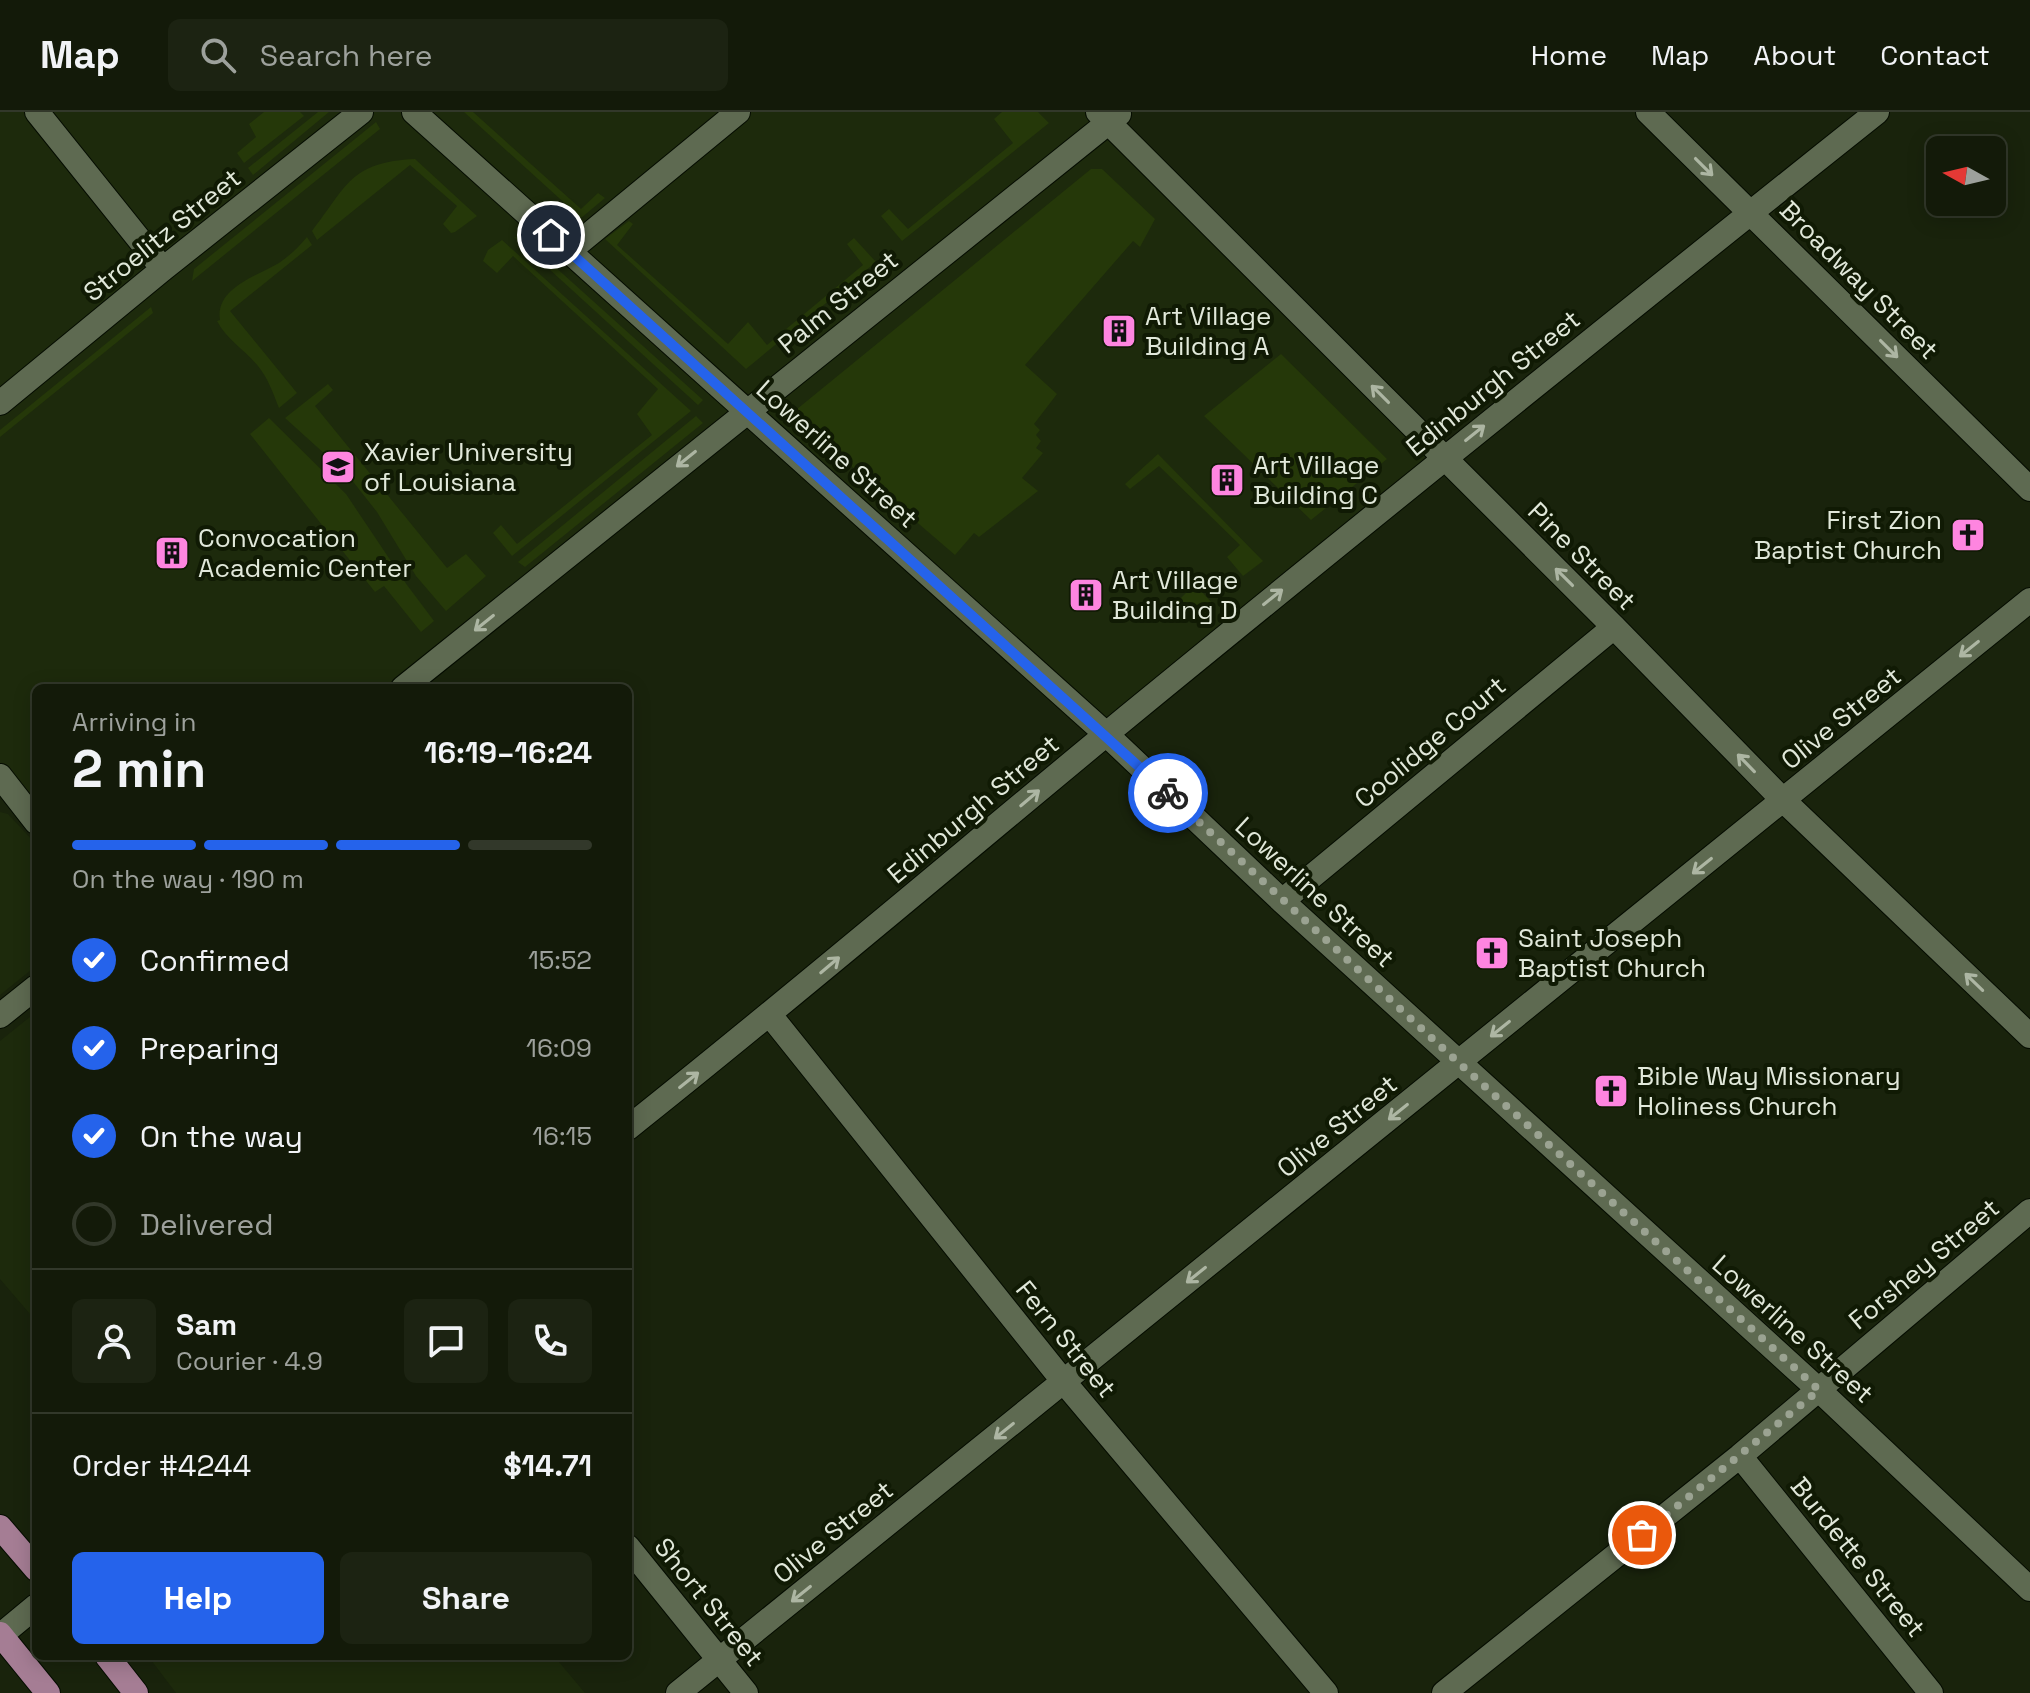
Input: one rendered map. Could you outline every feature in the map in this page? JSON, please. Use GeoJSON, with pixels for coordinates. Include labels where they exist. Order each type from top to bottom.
{"type":"FeatureCollection","features":[{"type":"Feature","properties":{"kind":"main road"},"geometry":{"type":"LineString","coordinates":[[0,1527],[32,1564]]}},
{"type":"Feature","properties":{"kind":"main road"},"geometry":{"type":"LineString","coordinates":[[1,1635],[48,1693]]}},
{"type":"Feature","properties":{"kind":"main road"},"geometry":{"type":"LineString","coordinates":[[110,1660],[136,1693]]}},
{"type":"Feature","properties":{"kind":"street"},"geometry":{"type":"LineString","coordinates":[[37,112],[163,269]]}},
{"type":"Feature","properties":{"kind":"street","name":"Stroelitz Street"},"geometry":{"type":"LineString","coordinates":[[0,403],[361,112]]}},
{"type":"Feature","properties":{"kind":"street","name":"Lowerline Street"},"geometry":{"type":"LineString","coordinates":[[414,112],[1106,734],[1282,901],[1819,1390],[2030,1589]]}},
{"type":"Feature","properties":{"kind":"street"},"geometry":{"type":"LineString","coordinates":[[569,251],[738,112]]}},
{"type":"Feature","properties":{"kind":"street","name":"Broadway Street"},"geometry":{"type":"LineString","coordinates":[[1648,112],[2030,489]]}},
{"type":"Feature","properties":{"kind":"street","name":"Edinburgh Street"},"geometry":{"type":"LineString","coordinates":[[632,1125],[770,1015],[1443,458],[1877,112]]}},
{"type":"Feature","properties":{"kind":"street","name":"Palm Street"},"geometry":{"type":"LineString","coordinates":[[408,684],[1109,115]]}},
{"type":"Feature","properties":{"kind":"street","name":"Pine Street"},"geometry":{"type":"LineString","coordinates":[[1109,115],[1443,458],[1783,800],[2030,1036]]}},
{"type":"Feature","properties":{"kind":"street","name":"Olive Street"},"geometry":{"type":"LineString","coordinates":[[678,1693],[2030,600]]}},
{"type":"Feature","properties":{"kind":"street","name":"Coolidge Court"},"geometry":{"type":"LineString","coordinates":[[1282,901],[1614,627]]}},
{"type":"Feature","properties":{"kind":"street"},"geometry":{"type":"LineString","coordinates":[[2,784],[32,818]]}},
{"type":"Feature","properties":{"kind":"street"},"geometry":{"type":"LineString","coordinates":[[0,1016],[32,990]]}},
{"type":"Feature","properties":{"kind":"street","name":"Fern Street"},"geometry":{"type":"LineString","coordinates":[[770,1015],[1064,1382],[1326,1693]]}},
{"type":"Feature","properties":{"kind":"street","name":"Forshey Street"},"geometry":{"type":"LineString","coordinates":[[1444,1693],[1740,1456],[2030,1211]]}},
{"type":"Feature","properties":{"kind":"street","name":"Burdette Street"},"geometry":{"type":"LineString","coordinates":[[1740,1456],[1931,1693]]}},
{"type":"Feature","properties":{"kind":"street","name":"Short Street"},"geometry":{"type":"LineString","coordinates":[[632,1552],[746,1693]]}},
{"type":"Feature","properties":{"kind":"street"},"geometry":{"type":"LineString","coordinates":[[1,1635],[32,1609]]}},
{"type":"Feature","properties":{"kind":"shaded area","name":"Xavier University of Louisiana"},"geometry":{"type":"Polygon","coordinates":[[[0,112],[1120,112],[1109,122],[1443,458],[1106,734],[747,411],[409,684],[32,684],[32,820],[0,781],[0,112]]]}},
{"type":"Feature","properties":{"kind":"shaded area"},"geometry":{"type":"Polygon","coordinates":[[[264,112],[300,112],[304,116],[244,163],[237,153],[256,137],[249,124],[264,112]]]}},
{"type":"Feature","properties":{"kind":"shaded area"},"geometry":{"type":"Polygon","coordinates":[[[318,112],[329,112],[253,175],[248,168],[318,112]]]}},
{"type":"Feature","properties":{"kind":"shaded area"},"geometry":{"type":"Polygon","coordinates":[[[464,112],[473,112],[581,209],[598,193],[605,198],[581,218],[464,112]]]}},
{"type":"Feature","properties":{"kind":"shaded area"},"geometry":{"type":"Polygon","coordinates":[[[1002,112],[1038,112],[1049,123],[902,241],[881,216],[889,209],[908,229],[1013,143],[994,119],[1002,112]]]}},
{"type":"Feature","properties":{"kind":"shaded area"},"geometry":{"type":"Polygon","coordinates":[[[376,122],[380,129],[192,281],[194,269],[376,122]]]}},
{"type":"Feature","properties":{"kind":"shaded area"},"geometry":{"type":"Polygon","coordinates":[[[415,159],[477,216],[451,233],[443,224],[457,206],[410,165],[317,240],[312,231],[352,179],[376,165],[415,159]]]}},
{"type":"Feature","properties":{"kind":"shaded area"},"geometry":{"type":"Polygon","coordinates":[[[1091,169],[1102,169],[1155,219],[1140,247],[1133,241],[1025,365],[1057,394],[1034,424],[1040,430],[1036,435],[1041,441],[1036,448],[1043,453],[1022,478],[1038,491],[979,537],[974,533],[955,555],[791,414],[1091,169]]]}},
{"type":"Feature","properties":{"kind":"shaded area"},"geometry":{"type":"Polygon","coordinates":[[[629,221],[633,224],[617,245],[728,344],[748,322],[767,345],[863,265],[847,244],[854,238],[876,262],[746,369],[605,239],[629,221]]]}},
{"type":"Feature","properties":{"kind":"shaded area"},"geometry":{"type":"Polygon","coordinates":[[[307,237],[312,245],[230,311],[297,393],[279,408],[262,371],[217,321],[220,320],[224,299],[231,291],[279,263],[307,237]]]}},
{"type":"Feature","properties":{"kind":"shaded area"},"geometry":{"type":"Polygon","coordinates":[[[514,237],[523,238],[703,400],[698,405],[514,237]]]}},
{"type":"Feature","properties":{"kind":"shaded area"},"geometry":{"type":"Polygon","coordinates":[[[502,240],[691,411],[512,556],[493,533],[501,525],[517,544],[652,435],[637,414],[658,389],[513,256],[497,273],[483,261],[488,250],[502,240]]]}},
{"type":"Feature","properties":{"kind":"shaded area"},"geometry":{"type":"Polygon","coordinates":[[[151,307],[153,313],[0,437],[0,430],[151,307]]]}},
{"type":"Feature","properties":{"kind":"shaded area"},"geometry":{"type":"Polygon","coordinates":[[[1281,354],[1387,459],[1311,520],[1204,416],[1281,354]]]}},
{"type":"Feature","properties":{"kind":"shaded area"},"geometry":{"type":"Polygon","coordinates":[[[328,384],[333,390],[315,406],[447,568],[466,554],[486,576],[446,611],[416,576],[377,512],[347,474],[285,418],[328,384]]]}},
{"type":"Feature","properties":{"kind":"shaded area"},"geometry":{"type":"Polygon","coordinates":[[[696,416],[703,423],[525,567],[518,562],[696,416]]]}},
{"type":"Feature","properties":{"kind":"shaded area"},"geometry":{"type":"Polygon","coordinates":[[[269,418],[346,494],[434,621],[421,632],[384,586],[375,592],[250,434],[269,418]]]}},
{"type":"Feature","properties":{"kind":"shaded area"},"geometry":{"type":"Polygon","coordinates":[[[1158,454],[1263,561],[1243,576],[1227,557],[1240,545],[1159,466],[1130,489],[1125,484],[1158,454]]]}},
{"type":"Feature","properties":{"kind":"shaded area"},"geometry":{"type":"Polygon","coordinates":[[[1195,584],[1211,602],[1193,615],[1178,601],[1195,584]]]}},
{"type":"Feature","properties":{"kind":"shaded area"},"geometry":{"type":"Polygon","coordinates":[[[0,812],[8,814],[32,840],[32,969],[0,995],[0,812]]]}},
{"type":"Feature","properties":{"kind":"shaded area"},"geometry":{"type":"Polygon","coordinates":[[[32,1015],[32,1316],[0,1279],[0,1041],[32,1015]]]}},
{"type":"Feature","properties":{"kind":"shaded area"},"geometry":{"type":"Polygon","coordinates":[[[151,1660],[557,1660],[585,1693],[176,1693],[151,1660]]]}},
{"type":"Feature","properties":{"kind":"way so far"},"geometry":{"type":"LineString","coordinates":[[1168,793],[1282,901],[1819,1390],[1642,1535]]}},
{"type":"Feature","properties":{"kind":"place","name":"Art Village Building A"},"geometry":{"type":"Point","coordinates":[1119,331]}},
{"type":"Feature","properties":{"kind":"place","name":"Xavier University of Louisiana"},"geometry":{"type":"Point","coordinates":[338,467]}},
{"type":"Feature","properties":{"kind":"place","name":"Art Village Building C"},"geometry":{"type":"Point","coordinates":[1227,480]}},
{"type":"Feature","properties":{"kind":"place","name":"First Zion Baptist Church"},"geometry":{"type":"Point","coordinates":[1968,535]}},
{"type":"Feature","properties":{"kind":"place","name":"Convocation Academic Center"},"geometry":{"type":"Point","coordinates":[172,553]}},
{"type":"Feature","properties":{"kind":"place","name":"Art Village Building D"},"geometry":{"type":"Point","coordinates":[1086,595]}},
{"type":"Feature","properties":{"kind":"place","name":"Saint Joseph Baptist Church"},"geometry":{"type":"Point","coordinates":[1492,953]}},
{"type":"Feature","properties":{"kind":"place","name":"Bible Way Missionary Holiness Church"},"geometry":{"type":"Point","coordinates":[1611,1091]}},
{"type":"Feature","properties":{"kind":"route"},"geometry":{"type":"LineString","coordinates":[[551,235],[1168,793]]}}]}
